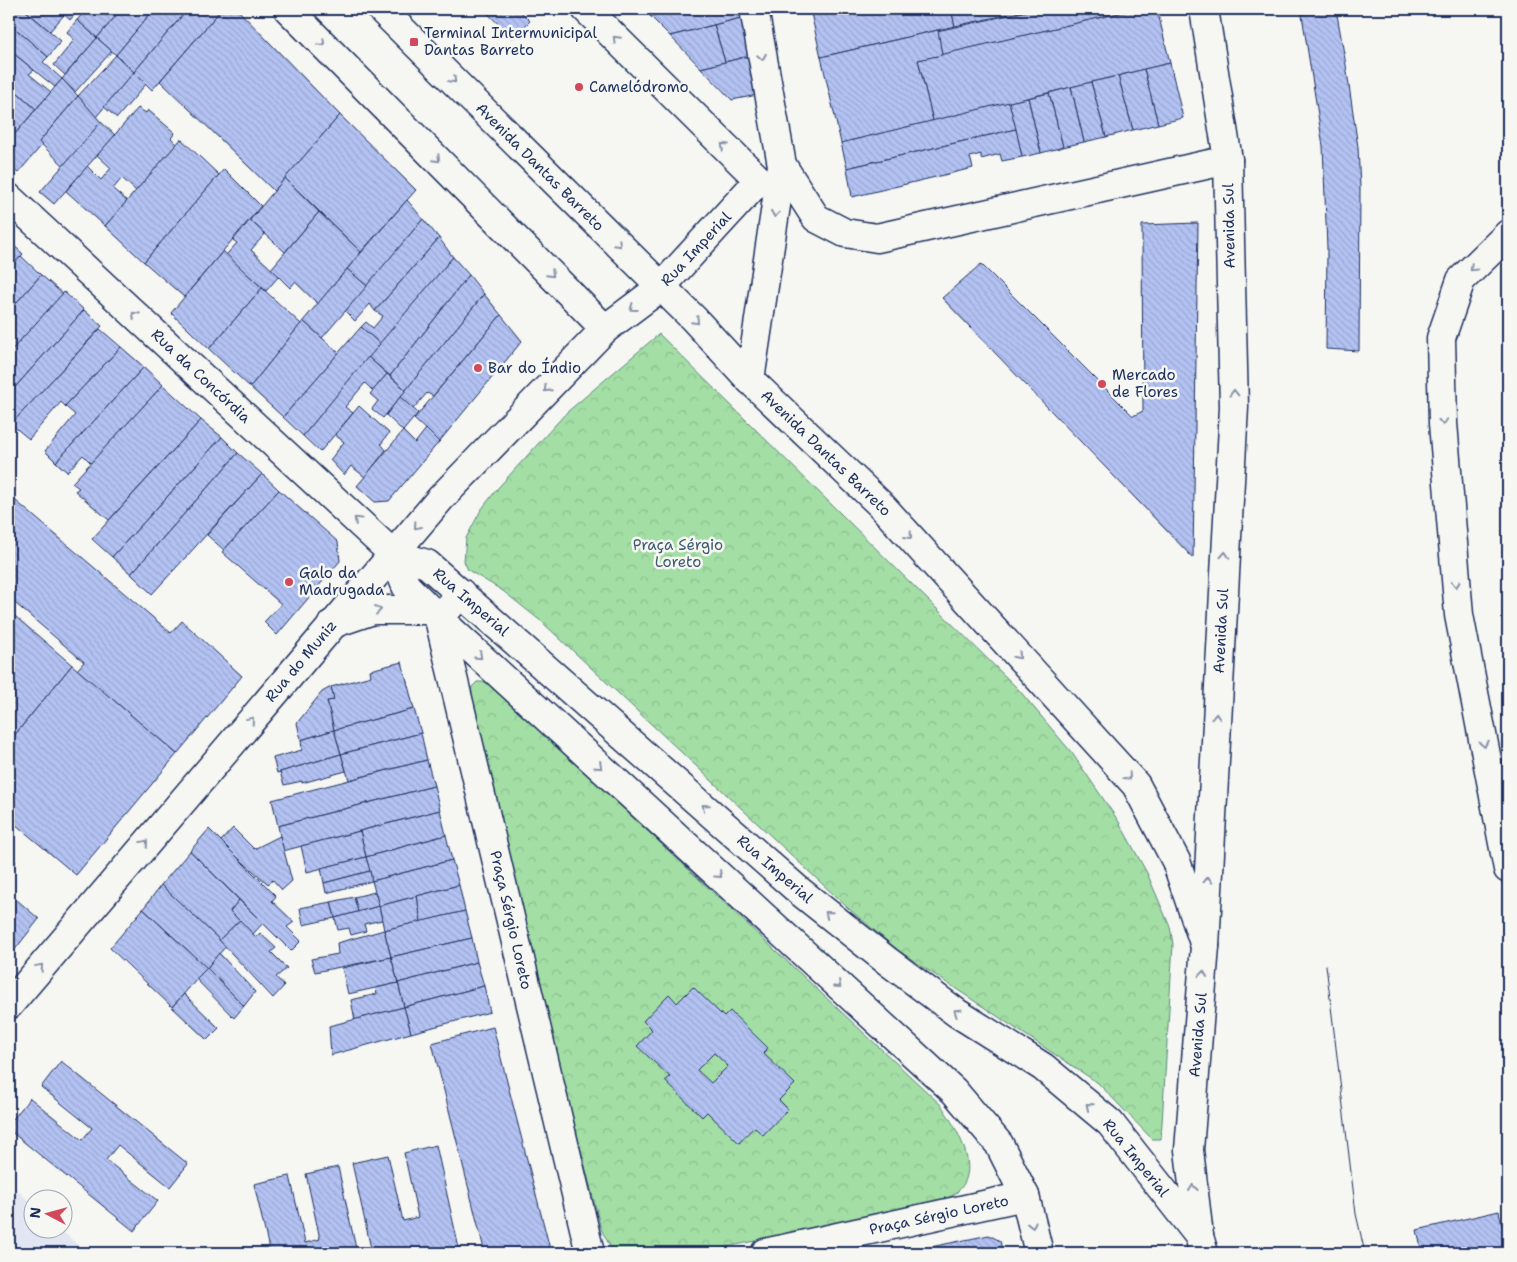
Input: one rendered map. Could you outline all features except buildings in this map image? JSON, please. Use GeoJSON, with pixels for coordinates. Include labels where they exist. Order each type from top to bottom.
{"type":"FeatureCollection","features":[{"type":"Feature","properties":{"kind":"main road"},"geometry":{"type":"LineString","coordinates":[[288,9],[606,329]]}},
{"type":"Feature","properties":{"kind":"main road","name":"Avenida Dantas Barreto"},"geometry":{"type":"LineString","coordinates":[[381,9],[661,287],[750,380],[881,505],[1136,785],[1176,861],[1205,946]]}},
{"type":"Feature","properties":{"kind":"main road"},"geometry":{"type":"LineString","coordinates":[[586,9],[770,173],[816,218],[845,233],[877,238],[1228,160]]}},
{"type":"Feature","properties":{"kind":"main road"},"geometry":{"type":"LineString","coordinates":[[750,380],[770,173],[754,9]]}},
{"type":"Feature","properties":{"kind":"main road","name":"Avenida Sul"},"geometry":{"type":"LineString","coordinates":[[1202,1245],[1189,1150],[1205,946],[1234,407],[1228,160],[1204,9]]}},
{"type":"Feature","properties":{"kind":"main road","name":"Rua Imperial"},"geometry":{"type":"LineString","coordinates":[[606,329],[661,287],[770,173]]}},
{"type":"Feature","properties":{"kind":"main road","name":"Rua da Concórdia"},"geometry":{"type":"LineString","coordinates":[[9,198],[393,554]]}},
{"type":"Feature","properties":{"kind":"main road"},"geometry":{"type":"LineString","coordinates":[[1508,234],[1461,280],[1441,338],[1443,422],[1459,615],[1508,869]]}},
{"type":"Feature","properties":{"kind":"main road","name":"Rua do Muniz"},"geometry":{"type":"LineString","coordinates":[[9,1004],[441,498],[606,329]]}},
{"type":"Feature","properties":{"kind":"main road"},"geometry":{"type":"LineString","coordinates":[[393,554],[406,586],[435,615],[954,1091],[999,1144],[1025,1196],[1039,1253]]}},
{"type":"Feature","properties":{"kind":"main road","name":"Rua Imperial"},"geometry":{"type":"LineString","coordinates":[[393,554],[427,564],[798,890],[886,960],[957,1013],[1043,1067],[1110,1123],[1202,1245]]}},
{"type":"Feature","properties":{"kind":"main road"},"geometry":{"type":"LineString","coordinates":[[332,624],[373,610],[435,615],[461,593]]}},
{"type":"Feature","properties":{"kind":"main road","name":"Praça Sérgio Loreto"},"geometry":{"type":"LineString","coordinates":[[435,615],[590,1253]]}},
{"type":"Feature","properties":{"kind":"main road","name":"Praça Sérgio Loreto"},"geometry":{"type":"LineString","coordinates":[[764,1253],[1025,1196]]}},
{"type":"Feature","properties":{"kind":"shaded area"},"geometry":{"type":"Polygon","coordinates":[[[9,1182],[22,1194],[22,1240],[72,1240],[87,1253],[9,1253],[9,1182]]]}},
{"type":"Feature","properties":{"kind":"green space","name":"Praça Sérgio Loreto"},"geometry":{"type":"Polygon","coordinates":[[[659,334],[1019,690],[1072,753],[1119,822],[1147,873],[1170,927],[1173,944],[1161,1139],[1152,1139],[1098,1083],[899,951],[849,909],[542,622],[503,591],[468,570],[464,561],[466,538],[481,510],[497,489],[566,413],[659,334]]]}},
{"type":"Feature","properties":{"kind":"green space"},"geometry":{"type":"Polygon","coordinates":[[[477,682],[487,682],[491,685],[941,1105],[964,1146],[967,1174],[963,1186],[952,1196],[935,1203],[698,1253],[613,1252],[601,1229],[468,704],[472,687],[477,682]]]}},
{"type":"Feature","properties":{"kind":"tram line"},"geometry":{"type":"LineString","coordinates":[[1326,965],[1356,1214],[1365,1253]]}},
{"type":"Feature","properties":{"kind":"place","name":"Terminal Intermunicipal Dantas Barreto"},"geometry":{"type":"Point","coordinates":[414,42]}},
{"type":"Feature","properties":{"kind":"place","name":"Camelódromo"},"geometry":{"type":"Point","coordinates":[579,87]}},
{"type":"Feature","properties":{"kind":"place","name":"Bar do Índio"},"geometry":{"type":"Point","coordinates":[478,368]}},
{"type":"Feature","properties":{"kind":"place","name":"Mercado de Flores"},"geometry":{"type":"Point","coordinates":[1102,384]}},
{"type":"Feature","properties":{"kind":"place","name":"Galo da Madrugada"},"geometry":{"type":"Point","coordinates":[289,582]}}]}
